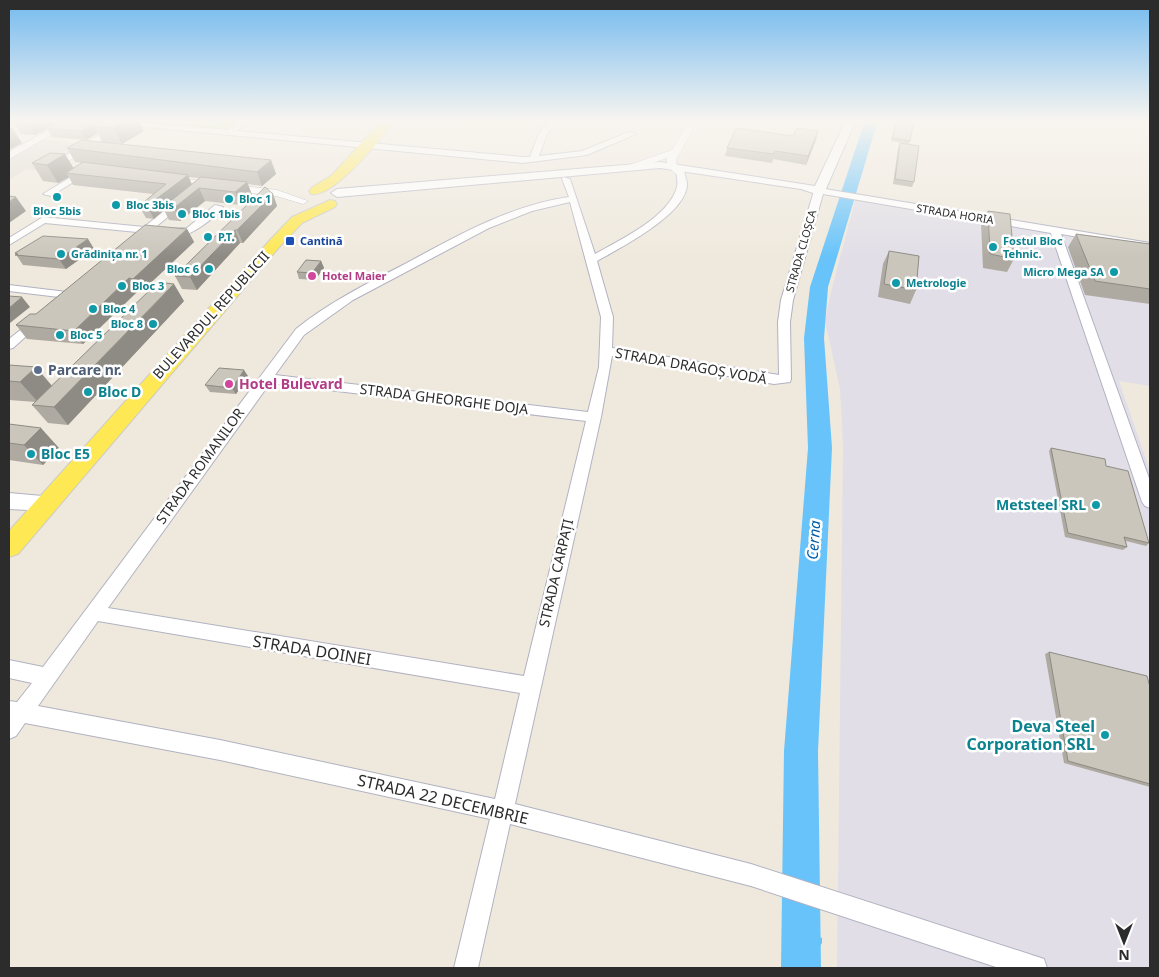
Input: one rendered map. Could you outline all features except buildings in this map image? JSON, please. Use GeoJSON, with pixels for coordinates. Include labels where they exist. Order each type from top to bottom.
{"type":"FeatureCollection","features":[{"type":"Feature","properties":{"kind":"main road"},"geometry":{"type":"LineString","coordinates":[[335,193],[352,166]]}},
{"type":"Feature","properties":{"kind":"main road","name":"STRADA CLOȘCA"},"geometry":{"type":"LineString","coordinates":[[825,193],[835,166]]}},
{"type":"Feature","properties":{"kind":"main road"},"geometry":{"type":"LineString","coordinates":[[309,197],[335,193],[633,167],[676,169],[825,193]]}},
{"type":"Feature","properties":{"kind":"main road"},"geometry":{"type":"LineString","coordinates":[[335,193],[566,179],[676,169]]}},
{"type":"Feature","properties":{"kind":"main road","name":"BULEVARDUL REPUBLICII"},"geometry":{"type":"LineString","coordinates":[[9,547],[254,265],[297,220],[335,193]]}},
{"type":"Feature","properties":{"kind":"main road","name":"BULEVARDUL REPUBLICII"},"geometry":{"type":"LineString","coordinates":[[297,220],[309,197]]}},
{"type":"Feature","properties":{"kind":"main road"},"geometry":{"type":"LineString","coordinates":[[9,501],[47,503]]}},
{"type":"Feature","properties":{"kind":"street"},"geometry":{"type":"LineString","coordinates":[[57,166],[60,168],[93,171]]}},
{"type":"Feature","properties":{"kind":"street"},"geometry":{"type":"LineString","coordinates":[[633,167],[637,166]]}},
{"type":"Feature","properties":{"kind":"street"},"geometry":{"type":"LineString","coordinates":[[591,260],[659,219],[682,186],[674,166]]}},
{"type":"Feature","properties":{"kind":"street"},"geometry":{"type":"LineString","coordinates":[[48,194],[93,171]]}},
{"type":"Feature","properties":{"kind":"street"},"geometry":{"type":"LineString","coordinates":[[155,179],[309,197]]}},
{"type":"Feature","properties":{"kind":"street","name":"STRADA CARPAȚI"},"geometry":{"type":"LineString","coordinates":[[466,968],[594,417],[607,351],[607,317],[574,200],[566,179]]}},
{"type":"Feature","properties":{"kind":"street"},"geometry":{"type":"LineString","coordinates":[[128,246],[203,185]]}},
{"type":"Feature","properties":{"kind":"street","name":"STRADA HORIA"},"geometry":{"type":"LineString","coordinates":[[825,193],[1150,246]]}},
{"type":"Feature","properties":{"kind":"street","name":"STRADA CLOȘCA"},"geometry":{"type":"LineString","coordinates":[[774,380],[782,380],[786,376],[785,312],[825,193]]}},
{"type":"Feature","properties":{"kind":"street","name":"STRADA ROMANILOR"},"geometry":{"type":"LineString","coordinates":[[9,729],[15,711],[47,677],[300,332],[342,301],[496,221],[542,204],[574,200]]}},
{"type":"Feature","properties":{"kind":"street"},"geometry":{"type":"LineString","coordinates":[[9,242],[43,220],[187,232],[218,207]]}},
{"type":"Feature","properties":{"kind":"street"},"geometry":{"type":"LineString","coordinates":[[1055,230],[1150,502]]}},
{"type":"Feature","properties":{"kind":"street"},"geometry":{"type":"LineString","coordinates":[[9,288],[71,292],[9,345]]}},
{"type":"Feature","properties":{"kind":"street","name":"STRADA DRAGOȘ VODĂ"},"geometry":{"type":"LineString","coordinates":[[607,351],[774,380]]}},
{"type":"Feature","properties":{"kind":"street","name":"STRADA GHEORGHE DOJA"},"geometry":{"type":"LineString","coordinates":[[265,378],[594,417]]}},
{"type":"Feature","properties":{"kind":"street","name":"STRADA DOINEI"},"geometry":{"type":"LineString","coordinates":[[94,613],[530,686]]}},
{"type":"Feature","properties":{"kind":"street"},"geometry":{"type":"LineString","coordinates":[[9,669],[47,677]]}},
{"type":"Feature","properties":{"kind":"street","name":"STRADA 22 DECEMBRIE"},"geometry":{"type":"LineString","coordinates":[[15,711],[220,750],[502,811],[751,875],[1035,968]]}},
{"type":"Feature","properties":{"kind":"shaded area"},"geometry":{"type":"Polygon","coordinates":[[[9,166],[48,166],[39,171],[27,169],[9,180],[9,166]]]}},
{"type":"Feature","properties":{"kind":"shaded area"},"geometry":{"type":"Polygon","coordinates":[[[857,193],[1150,242],[1150,386],[1119,381],[1150,471],[1150,968],[837,968],[843,447],[840,389],[825,321],[857,193]]]}},
{"type":"Feature","properties":{"kind":"water"},"geometry":{"type":"Polygon","coordinates":[[[787,925],[822,938],[822,943],[812,957],[816,968],[783,968],[789,959],[783,944],[787,925]]]}},
{"type":"Feature","properties":{"kind":"waterway","name":"Cerna"},"geometry":{"type":"LineString","coordinates":[[801,968],[801,751],[820,448],[814,338],[815,312],[819,287],[858,166]]}},
{"type":"Feature","properties":{"kind":"place","name":"Bloc 5bis"},"geometry":{"type":"Point","coordinates":[57,197]}},
{"type":"Feature","properties":{"kind":"place","name":"Bloc 1"},"geometry":{"type":"Point","coordinates":[229,199]}},
{"type":"Feature","properties":{"kind":"place","name":"Bloc 3bis"},"geometry":{"type":"Point","coordinates":[116,205]}},
{"type":"Feature","properties":{"kind":"place","name":"Bloc 1bis"},"geometry":{"type":"Point","coordinates":[182,214]}},
{"type":"Feature","properties":{"kind":"place","name":"P.T."},"geometry":{"type":"Point","coordinates":[208,237]}},
{"type":"Feature","properties":{"kind":"place","name":"Cantină"},"geometry":{"type":"Point","coordinates":[290,241]}},
{"type":"Feature","properties":{"kind":"place","name":"Fostul Bloc Tehnic."},"geometry":{"type":"Point","coordinates":[993,247]}},
{"type":"Feature","properties":{"kind":"place","name":"Grădinița nr. 1"},"geometry":{"type":"Point","coordinates":[61,254]}},
{"type":"Feature","properties":{"kind":"place","name":"Bloc 6"},"geometry":{"type":"Point","coordinates":[209,269]}},
{"type":"Feature","properties":{"kind":"place","name":"Micro Mega SA"},"geometry":{"type":"Point","coordinates":[1114,272]}},
{"type":"Feature","properties":{"kind":"place","name":"Hotel Maier"},"geometry":{"type":"Point","coordinates":[312,276]}},
{"type":"Feature","properties":{"kind":"place","name":"Metrologie"},"geometry":{"type":"Point","coordinates":[896,283]}},
{"type":"Feature","properties":{"kind":"place","name":"Bloc 3"},"geometry":{"type":"Point","coordinates":[122,286]}},
{"type":"Feature","properties":{"kind":"place","name":"Bloc 4"},"geometry":{"type":"Point","coordinates":[93,309]}},
{"type":"Feature","properties":{"kind":"place","name":"Bloc 8"},"geometry":{"type":"Point","coordinates":[153,324]}},
{"type":"Feature","properties":{"kind":"place","name":"Bloc 5"},"geometry":{"type":"Point","coordinates":[60,335]}},
{"type":"Feature","properties":{"kind":"place","name":"Parcare nr."},"geometry":{"type":"Point","coordinates":[38,370]}},
{"type":"Feature","properties":{"kind":"place","name":"Hotel Bulevard"},"geometry":{"type":"Point","coordinates":[229,384]}},
{"type":"Feature","properties":{"kind":"place","name":"Bloc D"},"geometry":{"type":"Point","coordinates":[88,392]}},
{"type":"Feature","properties":{"kind":"place","name":"Bloc E5"},"geometry":{"type":"Point","coordinates":[31,454]}},
{"type":"Feature","properties":{"kind":"place","name":"Metsteel SRL"},"geometry":{"type":"Point","coordinates":[1096,505]}},
{"type":"Feature","properties":{"kind":"place","name":"Deva Steel Corporation SRL"},"geometry":{"type":"Point","coordinates":[1105,735]}}]}
